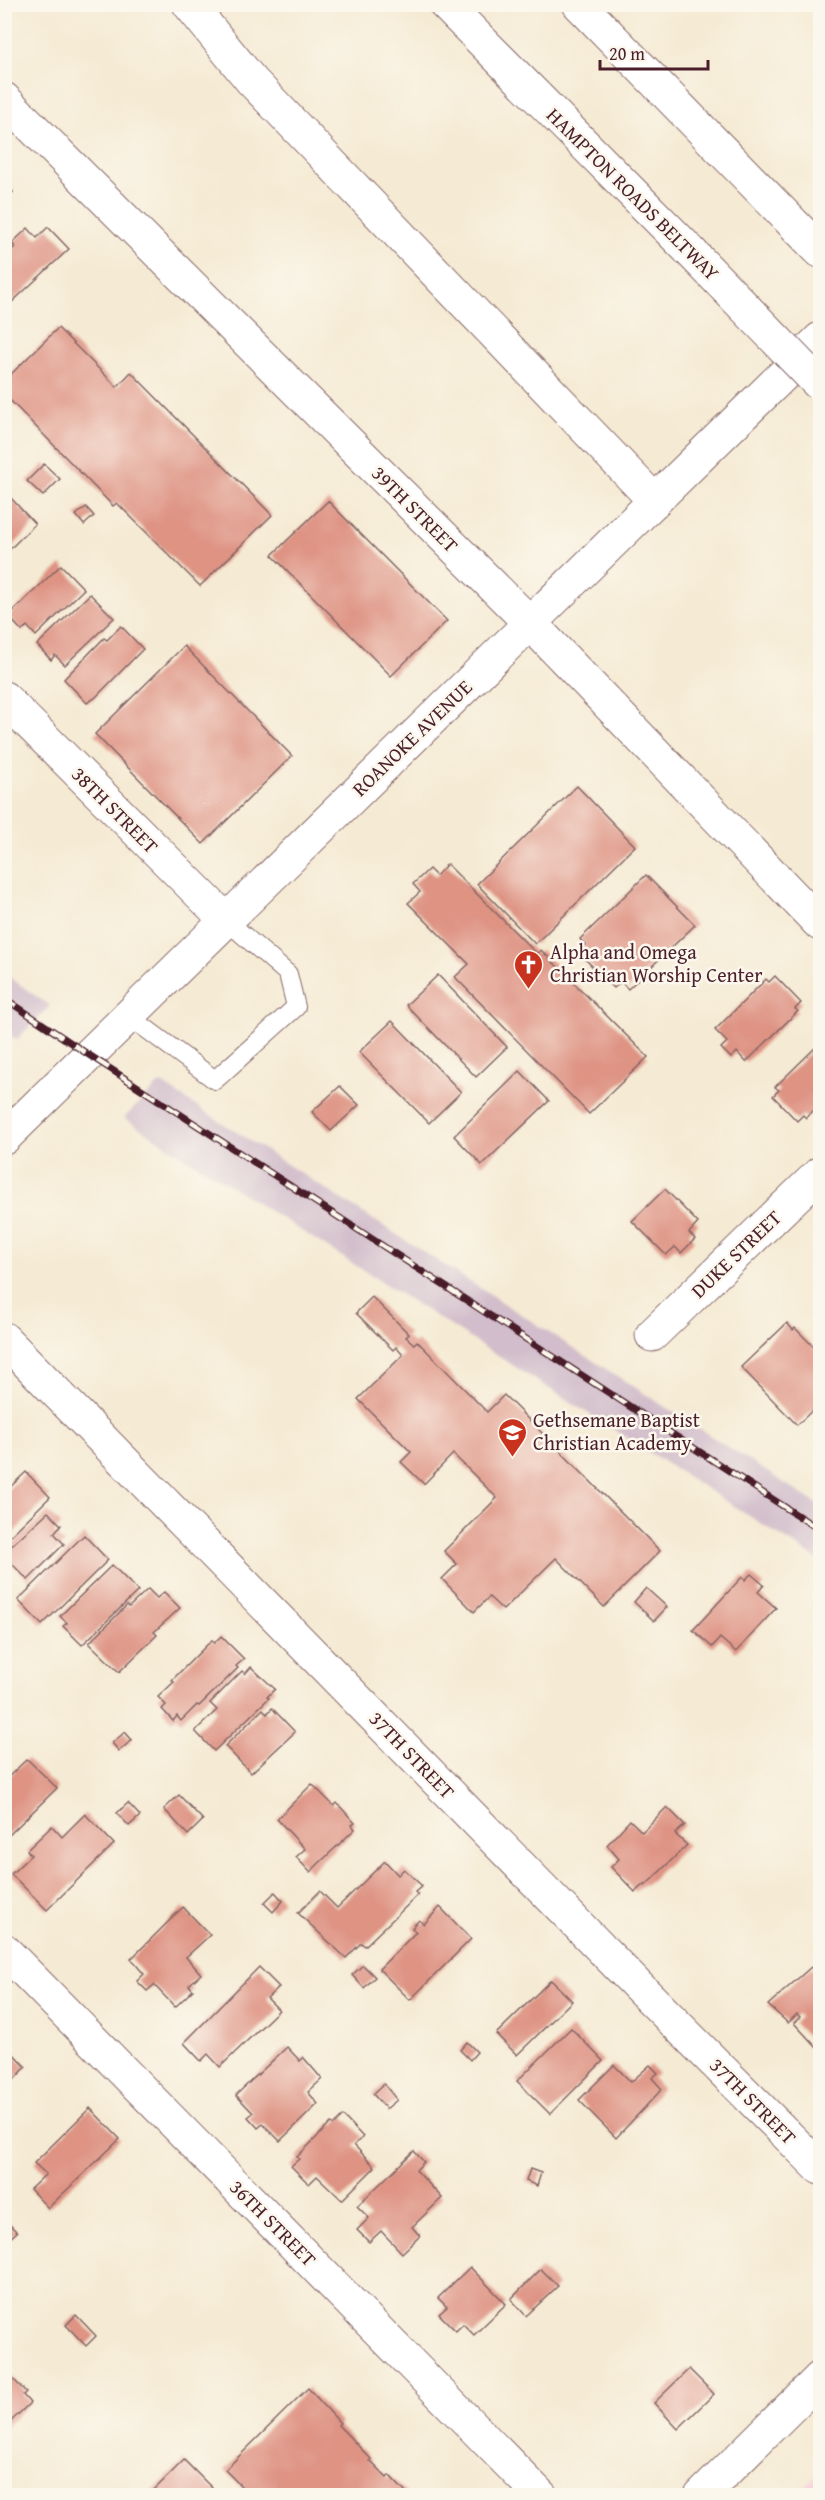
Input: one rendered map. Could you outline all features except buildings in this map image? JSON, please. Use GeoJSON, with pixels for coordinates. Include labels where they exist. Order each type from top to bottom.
{"type":"FeatureCollection","features":[{"type":"Feature","properties":{"kind":"main road"},"geometry":{"type":"LineString","coordinates":[[189,4],[251,81],[655,501]]}},
{"type":"Feature","properties":{"kind":"main road","name":"HAMPTON ROADS BELTWAY"},"geometry":{"type":"LineString","coordinates":[[445,4],[820,385]]}},
{"type":"Feature","properties":{"kind":"main road"},"geometry":{"type":"LineString","coordinates":[[579,4],[820,251]]}},
{"type":"Feature","properties":{"kind":"main road","name":"39TH STREET"},"geometry":{"type":"LineString","coordinates":[[4,99],[530,624],[820,924]]}},
{"type":"Feature","properties":{"kind":"main road","name":"ROANOKE AVENUE"},"geometry":{"type":"LineString","coordinates":[[4,1138],[820,339]]}},
{"type":"Feature","properties":{"kind":"main road","name":"38TH STREET"},"geometry":{"type":"LineString","coordinates":[[4,698],[226,921]]}},
{"type":"Feature","properties":{"kind":"main road","name":"DUKE STREET"},"geometry":{"type":"LineString","coordinates":[[652,1335],[820,1173]]}},
{"type":"Feature","properties":{"kind":"main road","name":"37TH STREET"},"geometry":{"type":"LineString","coordinates":[[4,1339],[638,1986],[820,2168]]}},
{"type":"Feature","properties":{"kind":"main road","name":"36TH STREET"},"geometry":{"type":"LineString","coordinates":[[4,1950],[541,2496]]}},
{"type":"Feature","properties":{"kind":"main road"},"geometry":{"type":"LineString","coordinates":[[701,2496],[820,2378]]}},
{"type":"Feature","properties":{"kind":"lane"},"geometry":{"type":"LineString","coordinates":[[129,1016],[215,1080],[296,1007],[288,974],[226,921]]}},
{"type":"Feature","properties":{"kind":"shaded area"},"geometry":{"type":"Polygon","coordinates":[[[5,974],[50,1006],[16,1040],[5,1031],[5,974]]]}},
{"type":"Feature","properties":{"kind":"shaded area"},"geometry":{"type":"Polygon","coordinates":[[[160,1083],[820,1506],[820,1561],[124,1118],[160,1083]]]}},
{"type":"Feature","properties":{"kind":"shaded area"},"geometry":{"type":"Polygon","coordinates":[[[820,2472],[820,2495],[797,2495],[820,2472]]]}},
{"type":"Feature","properties":{"kind":"railway"},"geometry":{"type":"LineString","coordinates":[[4,998],[820,1530]]}},
{"type":"Feature","properties":{"kind":"place","name":"Alpha and Omega Christian Worship Center"},"geometry":{"type":"Point","coordinates":[529,990]}},
{"type":"Feature","properties":{"kind":"place","name":"Gethsemane Baptist Christian Academy"},"geometry":{"type":"Point","coordinates":[512,1458]}}]}
